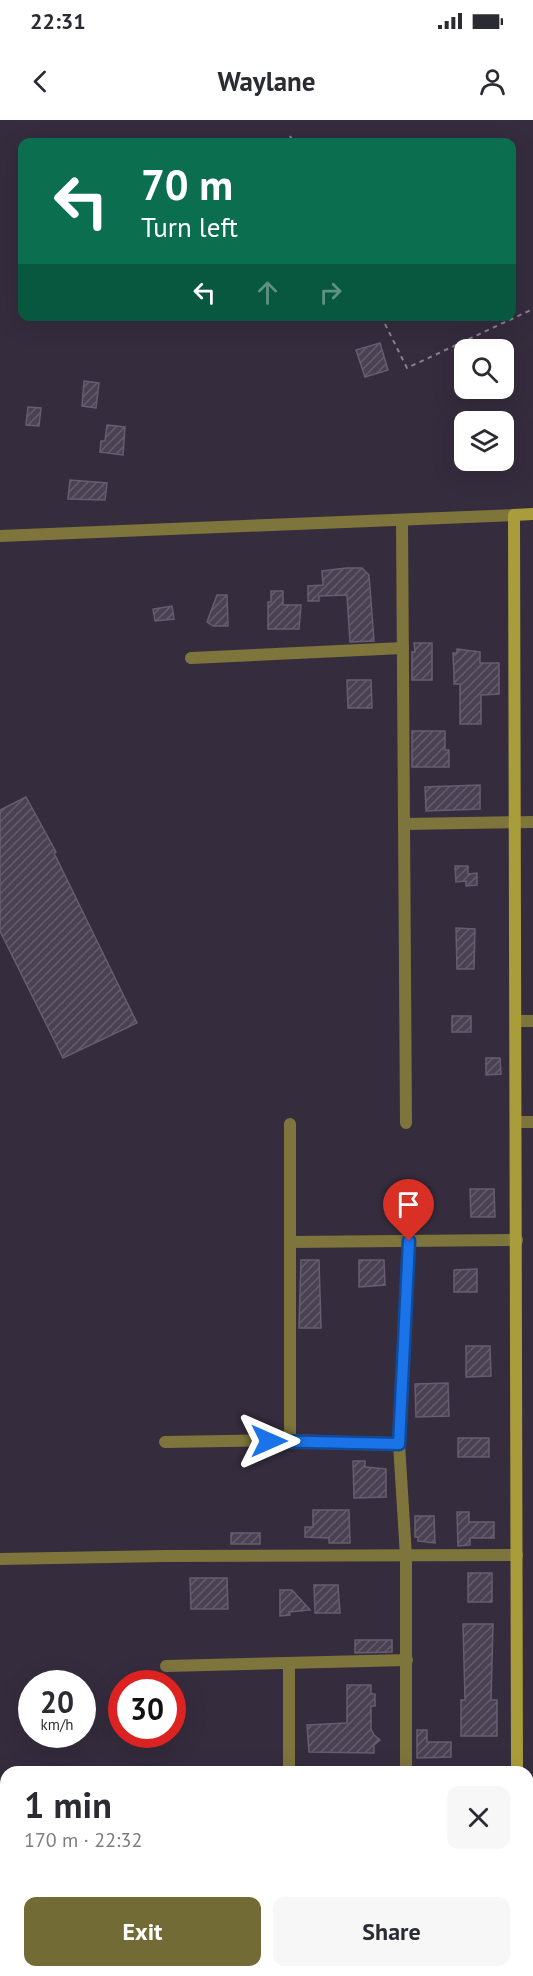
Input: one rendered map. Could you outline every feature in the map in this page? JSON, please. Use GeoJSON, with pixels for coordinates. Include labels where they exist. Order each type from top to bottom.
{"type":"FeatureCollection","features":[{"type":"Feature","properties":{"kind":"street"},"geometry":{"type":"LineString","coordinates":[[514,514],[517,1766]]}},
{"type":"Feature","properties":{"kind":"street"},"geometry":{"type":"LineString","coordinates":[[0,536],[533,514]]}},
{"type":"Feature","properties":{"kind":"street"},"geometry":{"type":"LineString","coordinates":[[402,521],[406,1123]]}},
{"type":"Feature","properties":{"kind":"street"},"geometry":{"type":"LineString","coordinates":[[191,658],[403,648]]}},
{"type":"Feature","properties":{"kind":"street"},"geometry":{"type":"LineString","coordinates":[[404,824],[533,822]]}},
{"type":"Feature","properties":{"kind":"street"},"geometry":{"type":"LineString","coordinates":[[517,1021],[533,1022]]}},
{"type":"Feature","properties":{"kind":"street"},"geometry":{"type":"LineString","coordinates":[[517,1122],[533,1122]]}},
{"type":"Feature","properties":{"kind":"street"},"geometry":{"type":"LineString","coordinates":[[290,1124],[290,1440]]}},
{"type":"Feature","properties":{"kind":"street"},"geometry":{"type":"LineString","coordinates":[[290,1242],[517,1240]]}},
{"type":"Feature","properties":{"kind":"street"},"geometry":{"type":"LineString","coordinates":[[406,1766],[406,1556],[399,1444],[409,1241]]}},
{"type":"Feature","properties":{"kind":"street"},"geometry":{"type":"LineString","coordinates":[[165,1442],[290,1440],[399,1444]]}},
{"type":"Feature","properties":{"kind":"street"},"geometry":{"type":"LineString","coordinates":[[0,1559],[517,1555]]}},
{"type":"Feature","properties":{"kind":"street"},"geometry":{"type":"LineString","coordinates":[[166,1666],[407,1660]]}},
{"type":"Feature","properties":{"kind":"street"},"geometry":{"type":"LineString","coordinates":[[289,1663],[289,1766]]}},
{"type":"Feature","properties":{"kind":"path"},"geometry":{"type":"LineString","coordinates":[[516,317],[533,309]]}},
{"type":"Feature","properties":{"kind":"path"},"geometry":{"type":"LineString","coordinates":[[384,321],[407,368],[507,321]]}},
{"type":"Feature","properties":{"kind":"building"},"geometry":{"type":"Polygon","coordinates":[[[380,343],[388,370],[365,377],[356,350],[380,343]]]}},
{"type":"Feature","properties":{"kind":"building"},"geometry":{"type":"Polygon","coordinates":[[[84,381],[99,383],[96,408],[82,406],[84,381]]]}},
{"type":"Feature","properties":{"kind":"building"},"geometry":{"type":"Polygon","coordinates":[[[28,407],[41,408],[39,426],[26,425],[28,407]]]}},
{"type":"Feature","properties":{"kind":"building"},"geometry":{"type":"Polygon","coordinates":[[[107,425],[125,427],[123,455],[100,452],[101,441],[105,441],[107,425]]]}},
{"type":"Feature","properties":{"kind":"building"},"geometry":{"type":"Polygon","coordinates":[[[70,480],[107,483],[105,500],[68,499],[70,480]]]}},
{"type":"Feature","properties":{"kind":"building"},"geometry":{"type":"Polygon","coordinates":[[[362,568],[369,575],[374,641],[350,642],[347,595],[319,596],[319,601],[308,601],[308,586],[323,585],[322,571],[362,568]]]}},
{"type":"Feature","properties":{"kind":"building"},"geometry":{"type":"Polygon","coordinates":[[[271,591],[283,591],[283,605],[301,605],[299,629],[268,629],[268,602],[271,602],[271,591]]]}},
{"type":"Feature","properties":{"kind":"building"},"geometry":{"type":"Polygon","coordinates":[[[217,595],[227,595],[228,626],[213,626],[207,622],[217,595]]]}},
{"type":"Feature","properties":{"kind":"building"},"geometry":{"type":"Polygon","coordinates":[[[172,606],[174,619],[155,621],[153,609],[172,606]]]}},
{"type":"Feature","properties":{"kind":"building"},"geometry":{"type":"Polygon","coordinates":[[[414,643],[432,643],[432,680],[412,680],[414,643]]]}},
{"type":"Feature","properties":{"kind":"building"},"geometry":{"type":"Polygon","coordinates":[[[457,649],[480,652],[480,663],[499,663],[499,694],[481,695],[481,724],[460,724],[460,684],[454,684],[453,653],[457,653],[457,649]]]}},
{"type":"Feature","properties":{"kind":"building"},"geometry":{"type":"Polygon","coordinates":[[[347,680],[371,680],[372,708],[348,708],[347,680]]]}},
{"type":"Feature","properties":{"kind":"building"},"geometry":{"type":"Polygon","coordinates":[[[412,731],[445,731],[445,750],[449,750],[449,767],[412,767],[412,731]]]}},
{"type":"Feature","properties":{"kind":"building"},"geometry":{"type":"Polygon","coordinates":[[[480,785],[480,809],[426,811],[425,787],[480,785]]]}},
{"type":"Feature","properties":{"kind":"building"},"geometry":{"type":"Polygon","coordinates":[[[26,797],[56,852],[54,853],[137,1023],[63,1058],[0,931],[0,810],[26,797]]]}},
{"type":"Feature","properties":{"kind":"building"},"geometry":{"type":"Polygon","coordinates":[[[455,866],[468,866],[468,874],[477,873],[477,885],[466,886],[466,881],[456,882],[455,866]]]}},
{"type":"Feature","properties":{"kind":"building"},"geometry":{"type":"Polygon","coordinates":[[[456,928],[475,929],[474,969],[457,969],[456,928]]]}},
{"type":"Feature","properties":{"kind":"building"},"geometry":{"type":"Polygon","coordinates":[[[452,1016],[471,1016],[471,1032],[452,1032],[452,1016]]]}},
{"type":"Feature","properties":{"kind":"building"},"geometry":{"type":"Polygon","coordinates":[[[486,1058],[500,1058],[501,1074],[486,1075],[486,1058]]]}},
{"type":"Feature","properties":{"kind":"building"},"geometry":{"type":"Polygon","coordinates":[[[470,1189],[494,1189],[495,1217],[471,1217],[470,1189]]]}},
{"type":"Feature","properties":{"kind":"building"},"geometry":{"type":"Polygon","coordinates":[[[301,1260],[319,1260],[321,1328],[299,1328],[301,1260]]]}},
{"type":"Feature","properties":{"kind":"building"},"geometry":{"type":"Polygon","coordinates":[[[359,1260],[384,1260],[385,1285],[359,1287],[359,1260]]]}},
{"type":"Feature","properties":{"kind":"building"},"geometry":{"type":"Polygon","coordinates":[[[477,1269],[477,1292],[454,1292],[454,1270],[477,1269]]]}},
{"type":"Feature","properties":{"kind":"building"},"geometry":{"type":"Polygon","coordinates":[[[466,1346],[490,1346],[491,1376],[466,1377],[466,1346]]]}},
{"type":"Feature","properties":{"kind":"building"},"geometry":{"type":"Polygon","coordinates":[[[448,1383],[449,1416],[416,1417],[415,1384],[448,1383]]]}},
{"type":"Feature","properties":{"kind":"building"},"geometry":{"type":"Polygon","coordinates":[[[458,1438],[489,1438],[489,1457],[458,1457],[458,1438]]]}},
{"type":"Feature","properties":{"kind":"building"},"geometry":{"type":"Polygon","coordinates":[[[353,1461],[365,1461],[365,1467],[386,1469],[386,1497],[354,1498],[353,1461]]]}},
{"type":"Feature","properties":{"kind":"building"},"geometry":{"type":"Polygon","coordinates":[[[313,1510],[349,1510],[350,1543],[329,1543],[329,1538],[305,1537],[305,1527],[313,1527],[313,1510]]]}},
{"type":"Feature","properties":{"kind":"building"},"geometry":{"type":"Polygon","coordinates":[[[457,1512],[469,1512],[469,1522],[494,1522],[494,1538],[470,1538],[470,1545],[458,1546],[457,1512]]]}},
{"type":"Feature","properties":{"kind":"building"},"geometry":{"type":"Polygon","coordinates":[[[415,1516],[434,1516],[435,1543],[418,1541],[418,1537],[415,1537],[415,1516]]]}},
{"type":"Feature","properties":{"kind":"building"},"geometry":{"type":"Polygon","coordinates":[[[231,1533],[260,1533],[260,1544],[231,1544],[231,1533]]]}},
{"type":"Feature","properties":{"kind":"building"},"geometry":{"type":"Polygon","coordinates":[[[468,1573],[492,1573],[492,1602],[468,1602],[468,1573]]]}},
{"type":"Feature","properties":{"kind":"building"},"geometry":{"type":"Polygon","coordinates":[[[190,1578],[227,1578],[228,1609],[191,1609],[190,1578]]]}},
{"type":"Feature","properties":{"kind":"building"},"geometry":{"type":"Polygon","coordinates":[[[314,1585],[338,1585],[340,1613],[315,1613],[314,1585]]]}},
{"type":"Feature","properties":{"kind":"building"},"geometry":{"type":"Polygon","coordinates":[[[280,1590],[292,1590],[310,1610],[289,1612],[290,1615],[280,1616],[280,1590]]]}},
{"type":"Feature","properties":{"kind":"building"},"geometry":{"type":"Polygon","coordinates":[[[463,1624],[493,1624],[491,1700],[497,1700],[497,1736],[461,1736],[461,1700],[465,1700],[463,1624]]]}},
{"type":"Feature","properties":{"kind":"building"},"geometry":{"type":"Polygon","coordinates":[[[355,1640],[392,1640],[392,1652],[355,1653],[355,1640]]]}},
{"type":"Feature","properties":{"kind":"building"},"geometry":{"type":"Polygon","coordinates":[[[347,1685],[371,1685],[371,1694],[375,1694],[375,1706],[371,1706],[371,1729],[380,1740],[374,1745],[374,1753],[309,1752],[307,1725],[347,1723],[347,1685]]]}},
{"type":"Feature","properties":{"kind":"building"},"geometry":{"type":"Polygon","coordinates":[[[417,1730],[427,1730],[427,1742],[451,1742],[451,1757],[417,1758],[417,1730]]]}},
{"type":"Feature","properties":{"kind":"route"},"geometry":{"type":"LineString","coordinates":[[269,1441],[399,1444],[409,1241]]}}]}
